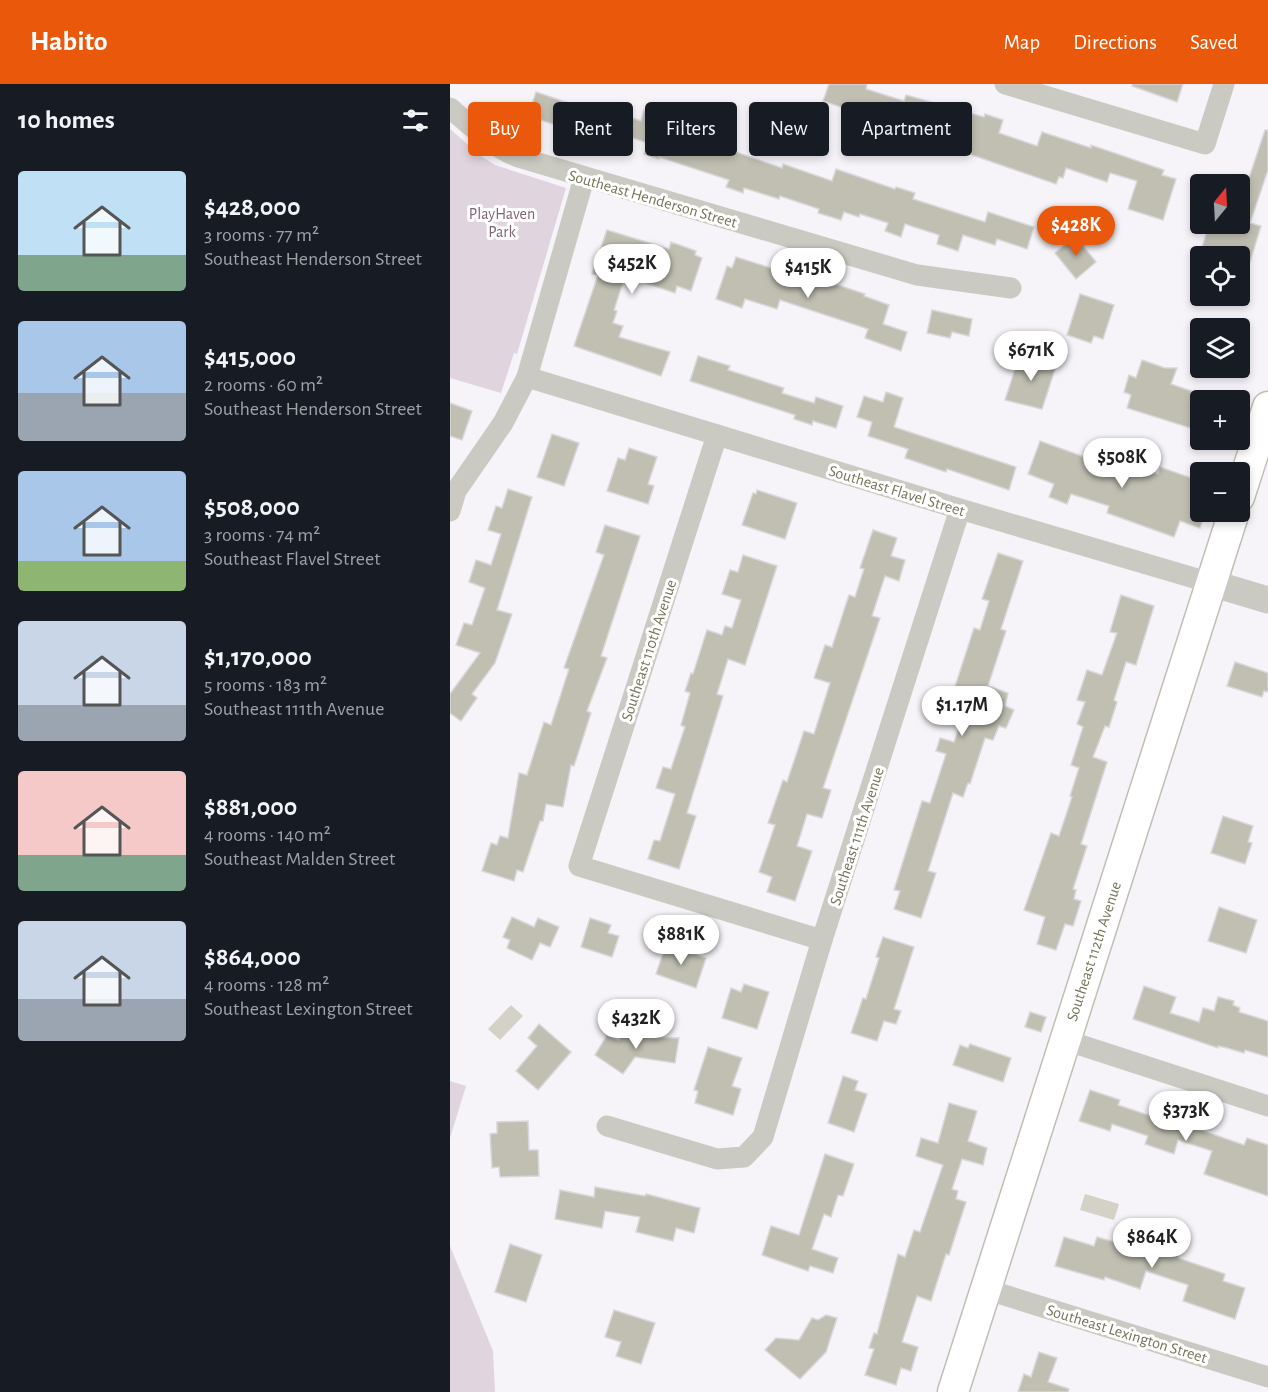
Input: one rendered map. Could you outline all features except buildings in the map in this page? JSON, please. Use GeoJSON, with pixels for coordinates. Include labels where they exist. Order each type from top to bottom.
{"type":"FeatureCollection","features":[{"type":"Feature","properties":{"kind":"main road"},"geometry":{"type":"LineString","coordinates":[[1250,463],[1268,407]]}},
{"type":"Feature","properties":{"kind":"main road","name":"Southeast 112th Avenue"},"geometry":{"type":"LineString","coordinates":[[953,1392],[1231,522]]}},
{"type":"Feature","properties":{"kind":"street"},"geometry":{"type":"LineString","coordinates":[[1005,84],[1205,144],[1224,84]]}},
{"type":"Feature","properties":{"kind":"street","name":"Southeast Henderson Street"},"geometry":{"type":"LineString","coordinates":[[450,108],[501,150],[584,177],[917,275],[1011,288]]}},
{"type":"Feature","properties":{"kind":"street"},"geometry":{"type":"LineString","coordinates":[[450,511],[453,490],[503,423],[527,377],[584,177]]}},
{"type":"Feature","properties":{"kind":"street","name":"Southeast Flavel Street"},"geometry":{"type":"LineString","coordinates":[[527,377],[1268,600]]}},
{"type":"Feature","properties":{"kind":"street","name":"Southeast 110th Avenue"},"geometry":{"type":"LineString","coordinates":[[717,435],[579,866],[822,940]]}},
{"type":"Feature","properties":{"kind":"street","name":"Southeast 111th Avenue"},"geometry":{"type":"LineString","coordinates":[[607,1126],[717,1159],[744,1158],[763,1137],[822,940],[960,509]]}},
{"type":"Feature","properties":{"kind":"street"},"geometry":{"type":"LineString","coordinates":[[1065,1040],[1268,1106]]}},
{"type":"Feature","properties":{"kind":"street","name":"Southeast Lexington Street"},"geometry":{"type":"LineString","coordinates":[[985,1289],[1268,1377]]}},
{"type":"Feature","properties":{"kind":"green space","name":"PlayHaven Park"},"geometry":{"type":"Polygon","coordinates":[[[450,129],[468,145],[468,156],[481,156],[495,165],[566,188],[517,354],[514,353],[501,393],[450,378],[450,129]]]}},
{"type":"Feature","properties":{"kind":"green space"},"geometry":{"type":"Polygon","coordinates":[[[450,1081],[466,1086],[450,1138],[450,1081]]]}},
{"type":"Feature","properties":{"kind":"green space"},"geometry":{"type":"Polygon","coordinates":[[[450,1246],[493,1351],[495,1392],[450,1392],[450,1246]]]}},
{"type":"Feature","properties":{"kind":"shaded area"},"geometry":{"type":"Polygon","coordinates":[[[511,1005],[523,1016],[500,1040],[488,1029],[511,1005]]]}},
{"type":"Feature","properties":{"kind":"shaded area"},"geometry":{"type":"Polygon","coordinates":[[[1085,1194],[1119,1204],[1114,1220],[1080,1210],[1085,1194]]]}}]}
